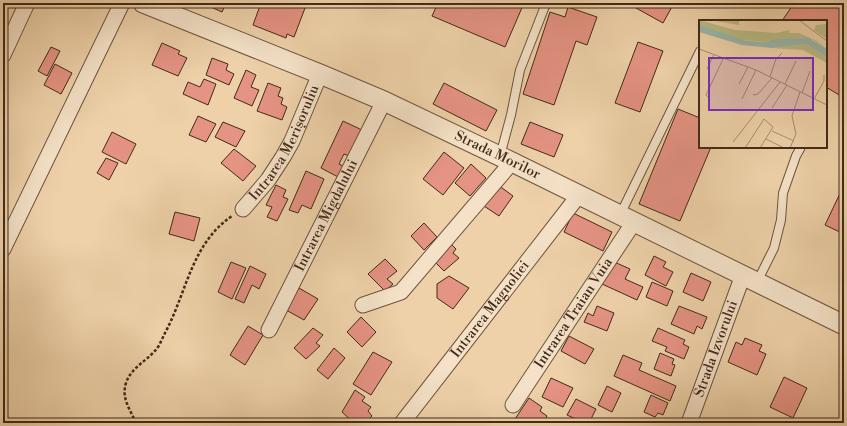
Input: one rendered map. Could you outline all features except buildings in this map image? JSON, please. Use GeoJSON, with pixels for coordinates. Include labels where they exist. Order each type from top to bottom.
{"type":"FeatureCollection","features":[{"type":"Feature","properties":{"kind":"street"},"geometry":{"type":"LineString","coordinates":[[3,55],[27,3]]}},
{"type":"Feature","properties":{"kind":"street"},"geometry":{"type":"LineString","coordinates":[[3,249],[122,3]]}},
{"type":"Feature","properties":{"kind":"street","name":"Strada Morilor"},"geometry":{"type":"LineString","coordinates":[[143,3],[384,101],[506,159],[844,325]]}},
{"type":"Feature","properties":{"kind":"street","name":"Intrarea Merișoruliu"},"geometry":{"type":"LineString","coordinates":[[243,209],[268,180],[283,157],[292,141],[320,74]]}},
{"type":"Feature","properties":{"kind":"street","name":"Intrarea Migdalului"},"geometry":{"type":"LineString","coordinates":[[269,330],[384,101]]}},
{"type":"Feature","properties":{"kind":"street"},"geometry":{"type":"LineString","coordinates":[[363,305],[401,292],[506,159]]}},
{"type":"Feature","properties":{"kind":"street","name":"Intrarea Magnoliei"},"geometry":{"type":"LineString","coordinates":[[402,423],[579,195]]}},
{"type":"Feature","properties":{"kind":"street","name":"Intrarea Traian Vuia"},"geometry":{"type":"LineString","coordinates":[[514,404],[627,218]]}},
{"type":"Feature","properties":{"kind":"street","name":"Strada Izvorului"},"geometry":{"type":"LineString","coordinates":[[689,423],[750,278]]}},
{"type":"Feature","properties":{"kind":"lane"},"geometry":{"type":"LineString","coordinates":[[506,159],[511,115],[520,70],[545,6],[548,3]]}},
{"type":"Feature","properties":{"kind":"lane"},"geometry":{"type":"LineString","coordinates":[[627,218],[699,53]]}},
{"type":"Feature","properties":{"kind":"lane"},"geometry":{"type":"LineString","coordinates":[[750,278],[774,248],[781,220],[783,193],[796,156],[800,148]]}},
{"type":"Feature","properties":{"kind":"path"},"geometry":{"type":"LineString","coordinates":[[136,423],[125,401],[124,390],[126,382],[131,373],[157,347],[170,323],[194,262],[204,245],[224,221],[243,209]]}}]}
